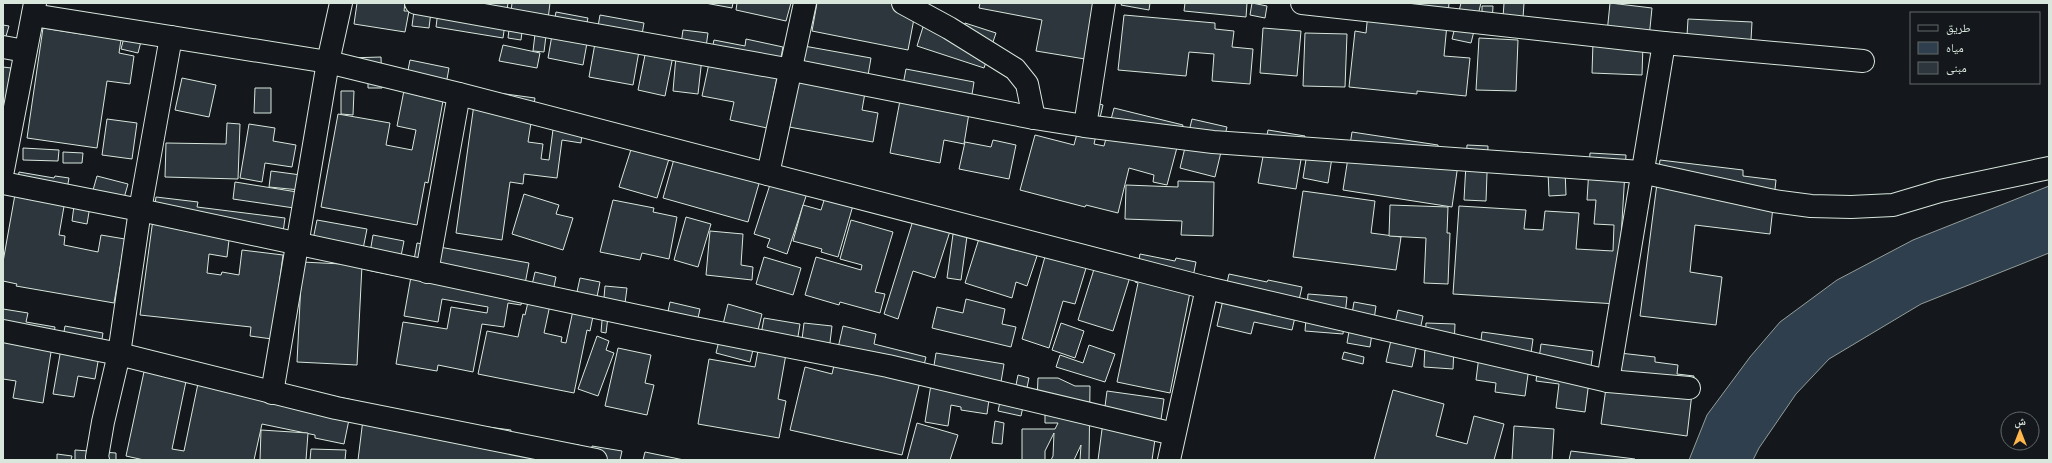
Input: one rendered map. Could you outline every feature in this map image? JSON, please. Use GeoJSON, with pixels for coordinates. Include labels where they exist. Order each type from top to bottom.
{"type":"FeatureCollection","features":[{"type":"Feature","properties":{"kind":"street"},"geometry":{"type":"LineString","coordinates":[[272,393],[328,62],[341,3]]}},
{"type":"Feature","properties":{"kind":"street"},"geometry":{"type":"LineString","coordinates":[[416,3],[792,70],[1034,118],[1085,126],[1213,142],[1642,172],[1774,201],[1811,206],[1851,207],[1893,205],[1940,191],[2049,168]]}},
{"type":"Feature","properties":{"kind":"street"},"geometry":{"type":"LineString","coordinates":[[768,174],[792,70],[805,3]]}},
{"type":"Feature","properties":{"kind":"street"},"geometry":{"type":"LineString","coordinates":[[903,3],[949,28],[1015,69],[1027,84],[1034,118]]}},
{"type":"Feature","properties":{"kind":"street"},"geometry":{"type":"LineString","coordinates":[[1085,126],[1104,3]]}},
{"type":"Feature","properties":{"kind":"street"},"geometry":{"type":"LineString","coordinates":[[1302,3],[1664,43],[1862,61]]}},
{"type":"Feature","properties":{"kind":"street"},"geometry":{"type":"LineString","coordinates":[[3,170],[34,9],[172,37],[328,62],[459,94],[1207,288],[1608,381],[1689,388]]}},
{"type":"Feature","properties":{"kind":"street"},"geometry":{"type":"LineString","coordinates":[[98,460],[97,457],[103,422],[119,354],[140,210],[172,37]]}},
{"type":"Feature","properties":{"kind":"street"},"geometry":{"type":"LineString","coordinates":[[1608,381],[1664,43]]}},
{"type":"Feature","properties":{"kind":"street"},"geometry":{"type":"LineString","coordinates":[[3,47],[25,51]]}},
{"type":"Feature","properties":{"kind":"street"},"geometry":{"type":"LineString","coordinates":[[427,272],[459,94]]}},
{"type":"Feature","properties":{"kind":"street"},"geometry":{"type":"LineString","coordinates":[[3,183],[140,210],[427,272],[888,366],[1174,434]]}},
{"type":"Feature","properties":{"kind":"street"},"geometry":{"type":"LineString","coordinates":[[1169,460],[1207,288]]}},
{"type":"Feature","properties":{"kind":"street"},"geometry":{"type":"LineString","coordinates":[[3,330],[119,354],[343,410],[596,460]]}},
{"type":"Feature","properties":{"kind":"water"},"geometry":{"type":"Polygon","coordinates":[[[2049,186],[2049,253],[1921,304],[1829,359],[1796,394],[1759,448],[1753,460],[1689,460],[1707,415],[1750,357],[1780,322],[1837,280],[1913,240],[2049,186]]]}},
{"type":"Feature","properties":{"kind":"building"},"geometry":{"type":"Polygon","coordinates":[[[357,3],[405,3],[404,11],[409,11],[405,32],[354,24],[357,3]]]}},
{"type":"Feature","properties":{"kind":"building"},"geometry":{"type":"Polygon","coordinates":[[[415,3],[432,3],[429,28],[412,26],[415,3]]]}},
{"type":"Feature","properties":{"kind":"building"},"geometry":{"type":"Polygon","coordinates":[[[439,3],[508,3],[503,38],[436,27],[439,3]]]}},
{"type":"Feature","properties":{"kind":"building"},"geometry":{"type":"Polygon","coordinates":[[[512,3],[550,3],[544,52],[533,51],[537,17],[524,16],[521,40],[508,38],[512,3]]]}},
{"type":"Feature","properties":{"kind":"building"},"geometry":{"type":"Polygon","coordinates":[[[705,3],[733,3],[732,8],[705,3]]]}},
{"type":"Feature","properties":{"kind":"building"},"geometry":{"type":"Polygon","coordinates":[[[737,3],[791,3],[786,21],[736,10],[737,3]]]}},
{"type":"Feature","properties":{"kind":"building"},"geometry":{"type":"Polygon","coordinates":[[[817,3],[917,3],[908,50],[812,31],[817,3]]]}},
{"type":"Feature","properties":{"kind":"building"},"geometry":{"type":"Polygon","coordinates":[[[980,3],[1095,3],[1085,59],[1036,51],[1042,20],[979,8],[980,3]]]}},
{"type":"Feature","properties":{"kind":"building"},"geometry":{"type":"Polygon","coordinates":[[[1122,3],[1150,3],[1149,10],[1121,5],[1122,3]]]}},
{"type":"Feature","properties":{"kind":"building"},"geometry":{"type":"Polygon","coordinates":[[[1185,3],[1247,3],[1246,17],[1184,11],[1185,3]]]}},
{"type":"Feature","properties":{"kind":"building"},"geometry":{"type":"Polygon","coordinates":[[[1252,3],[1267,6],[1265,18],[1250,15],[1252,3]]]}},
{"type":"Feature","properties":{"kind":"building"},"geometry":{"type":"Polygon","coordinates":[[[1369,3],[1449,3],[1444,56],[1470,58],[1466,96],[1417,91],[1417,94],[1349,87],[1355,31],[1366,33],[1369,3]]]}},
{"type":"Feature","properties":{"kind":"building"},"geometry":{"type":"Polygon","coordinates":[[[1461,3],[1481,3],[1471,43],[1452,39],[1461,3]]]}},
{"type":"Feature","properties":{"kind":"building"},"geometry":{"type":"Polygon","coordinates":[[[1504,3],[1524,3],[1522,33],[1502,32],[1504,3]]]}},
{"type":"Feature","properties":{"kind":"building"},"geometry":{"type":"Polygon","coordinates":[[[1610,3],[1652,8],[1649,38],[1607,33],[1610,3]]]}},
{"type":"Feature","properties":{"kind":"building"},"geometry":{"type":"Polygon","coordinates":[[[1482,6],[1493,6],[1492,24],[1482,24],[1482,6]]]}},
{"type":"Feature","properties":{"kind":"building"},"geometry":{"type":"Polygon","coordinates":[[[556,12],[588,18],[585,31],[589,32],[583,65],[548,58],[556,12]]]}},
{"type":"Feature","properties":{"kind":"building"},"geometry":{"type":"Polygon","coordinates":[[[600,15],[644,23],[633,85],[589,77],[600,15]]]}},
{"type":"Feature","properties":{"kind":"building"},"geometry":{"type":"Polygon","coordinates":[[[1124,15],[1215,23],[1215,29],[1234,31],[1232,47],[1253,49],[1250,84],[1212,81],[1214,54],[1189,52],[1186,76],[1118,70],[1124,15]]]}},
{"type":"Feature","properties":{"kind":"building"},"geometry":{"type":"Polygon","coordinates":[[[1688,19],[1752,22],[1751,40],[1686,53],[1688,19]]]}},
{"type":"Feature","properties":{"kind":"building"},"geometry":{"type":"Polygon","coordinates":[[[965,23],[996,33],[984,68],[917,46],[923,27],[960,39],[965,23]]]}},
{"type":"Feature","properties":{"kind":"building"},"geometry":{"type":"Polygon","coordinates":[[[3,25],[9,26],[4,43],[3,43],[3,25]]]}},
{"type":"Feature","properties":{"kind":"building"},"geometry":{"type":"Polygon","coordinates":[[[82,27],[122,33],[119,53],[134,56],[130,84],[107,81],[97,148],[27,138],[43,28],[81,34],[82,27]]]}},
{"type":"Feature","properties":{"kind":"building"},"geometry":{"type":"Polygon","coordinates":[[[1263,28],[1301,31],[1297,76],[1260,73],[1263,28]]]}},
{"type":"Feature","properties":{"kind":"building"},"geometry":{"type":"Polygon","coordinates":[[[126,30],[143,34],[138,53],[121,49],[126,30]]]}},
{"type":"Feature","properties":{"kind":"building"},"geometry":{"type":"Polygon","coordinates":[[[683,30],[708,33],[705,54],[680,51],[683,30]]]}},
{"type":"Feature","properties":{"kind":"building"},"geometry":{"type":"Polygon","coordinates":[[[1305,33],[1347,34],[1345,87],[1303,86],[1305,33]]]}},
{"type":"Feature","properties":{"kind":"building"},"geometry":{"type":"Polygon","coordinates":[[[1479,38],[1518,40],[1516,91],[1476,90],[1479,38]]]}},
{"type":"Feature","properties":{"kind":"building"},"geometry":{"type":"Polygon","coordinates":[[[746,39],[783,47],[767,128],[730,120],[734,102],[702,96],[714,40],[745,46],[746,39]]]}},
{"type":"Feature","properties":{"kind":"building"},"geometry":{"type":"Polygon","coordinates":[[[648,40],[675,46],[665,96],[638,90],[648,40]]]}},
{"type":"Feature","properties":{"kind":"building"},"geometry":{"type":"Polygon","coordinates":[[[1593,42],[1643,44],[1642,75],[1592,73],[1593,42]]]}},
{"type":"Feature","properties":{"kind":"building"},"geometry":{"type":"Polygon","coordinates":[[[503,45],[540,53],[537,68],[499,61],[503,45]]]}},
{"type":"Feature","properties":{"kind":"building"},"geometry":{"type":"Polygon","coordinates":[[[804,46],[871,58],[862,110],[878,113],[873,142],[789,127],[804,46]]]}},
{"type":"Feature","properties":{"kind":"building"},"geometry":{"type":"Polygon","coordinates":[[[676,56],[702,58],[698,94],[673,91],[676,56]]]}},
{"type":"Feature","properties":{"kind":"building"},"geometry":{"type":"Polygon","coordinates":[[[381,57],[382,88],[368,88],[368,75],[348,58],[381,57]]]}},
{"type":"Feature","properties":{"kind":"building"},"geometry":{"type":"Polygon","coordinates":[[[410,60],[449,68],[428,183],[425,182],[417,225],[321,207],[338,114],[390,123],[386,145],[412,150],[416,130],[397,126],[410,60]]]}},
{"type":"Feature","properties":{"kind":"building"},"geometry":{"type":"Polygon","coordinates":[[[3,67],[11,68],[3,120],[3,67]]]}},
{"type":"Feature","properties":{"kind":"building"},"geometry":{"type":"Polygon","coordinates":[[[906,69],[974,82],[964,144],[944,140],[940,163],[890,153],[906,69]]]}},
{"type":"Feature","properties":{"kind":"building"},"geometry":{"type":"Polygon","coordinates":[[[182,78],[216,85],[209,117],[175,110],[182,78]]]}},
{"type":"Feature","properties":{"kind":"building"},"geometry":{"type":"Polygon","coordinates":[[[255,88],[271,88],[271,113],[254,113],[255,88]]]}},
{"type":"Feature","properties":{"kind":"building"},"geometry":{"type":"Polygon","coordinates":[[[476,90],[535,98],[528,142],[543,144],[541,159],[549,160],[554,122],[583,125],[581,143],[562,140],[557,178],[524,174],[523,184],[510,182],[502,240],[456,233],[476,90]]]}},
{"type":"Feature","properties":{"kind":"building"},"geometry":{"type":"Polygon","coordinates":[[[341,91],[354,91],[353,115],[341,114],[341,91]]]}},
{"type":"Feature","properties":{"kind":"building"},"geometry":{"type":"Polygon","coordinates":[[[1086,100],[1103,105],[1094,144],[1104,146],[1114,108],[1183,125],[1167,185],[1153,182],[1154,175],[1129,168],[1118,213],[1086,205],[1085,207],[1020,190],[1035,135],[1074,145],[1086,100]]]}},
{"type":"Feature","properties":{"kind":"building"},"geometry":{"type":"Polygon","coordinates":[[[107,119],[137,123],[132,159],[102,155],[107,119]]]}},
{"type":"Feature","properties":{"kind":"building"},"geometry":{"type":"Polygon","coordinates":[[[1192,119],[1227,127],[1215,177],[1180,168],[1192,119]]]}},
{"type":"Feature","properties":{"kind":"building"},"geometry":{"type":"Polygon","coordinates":[[[227,123],[240,124],[238,179],[165,177],[166,143],[226,144],[227,123]]]}},
{"type":"Feature","properties":{"kind":"building"},"geometry":{"type":"Polygon","coordinates":[[[249,124],[275,128],[273,141],[296,145],[292,167],[265,163],[262,182],[240,178],[249,124]]]}},
{"type":"Feature","properties":{"kind":"building"},"geometry":{"type":"Polygon","coordinates":[[[1268,130],[1305,136],[1296,189],[1258,183],[1268,130]]]}},
{"type":"Feature","properties":{"kind":"building"},"geometry":{"type":"Polygon","coordinates":[[[1352,132],[1438,145],[1438,147],[1460,150],[1452,207],[1343,190],[1352,132]]]}},
{"type":"Feature","properties":{"kind":"building"},"geometry":{"type":"Polygon","coordinates":[[[635,137],[672,149],[657,198],[619,187],[635,137]]]}},
{"type":"Feature","properties":{"kind":"building"},"geometry":{"type":"Polygon","coordinates":[[[993,140],[1016,145],[1009,179],[959,169],[965,142],[991,147],[993,140]]]}},
{"type":"Feature","properties":{"kind":"building"},"geometry":{"type":"Polygon","coordinates":[[[1309,141],[1334,145],[1328,183],[1303,178],[1309,141]]]}},
{"type":"Feature","properties":{"kind":"building"},"geometry":{"type":"Polygon","coordinates":[[[1467,145],[1488,146],[1486,201],[1464,200],[1467,145]]]}},
{"type":"Feature","properties":{"kind":"building"},"geometry":{"type":"Polygon","coordinates":[[[23,148],[59,150],[58,161],[23,160],[23,148]]]}},
{"type":"Feature","properties":{"kind":"building"},"geometry":{"type":"Polygon","coordinates":[[[63,152],[83,153],[82,163],[63,163],[63,152]]]}},
{"type":"Feature","properties":{"kind":"building"},"geometry":{"type":"Polygon","coordinates":[[[1590,153],[1626,155],[1617,304],[1453,294],[1459,206],[1526,210],[1524,229],[1543,230],[1545,211],[1579,213],[1576,249],[1613,251],[1614,225],[1594,224],[1596,200],[1587,200],[1590,153]]]}},
{"type":"Feature","properties":{"kind":"building"},"geometry":{"type":"Polygon","coordinates":[[[674,159],[764,166],[748,222],[663,198],[674,159]]]}},
{"type":"Feature","properties":{"kind":"building"},"geometry":{"type":"Polygon","coordinates":[[[1660,160],[1743,170],[1743,176],[1776,180],[1770,234],[1695,225],[1690,272],[1722,277],[1716,325],[1640,316],[1660,160]]]}},
{"type":"Feature","properties":{"kind":"building"},"geometry":{"type":"Polygon","coordinates":[[[776,166],[812,178],[787,254],[767,247],[770,239],[754,234],[776,166]]]}},
{"type":"Feature","properties":{"kind":"building"},"geometry":{"type":"Polygon","coordinates":[[[1565,170],[1566,195],[1549,196],[1548,171],[1565,170]]]}},
{"type":"Feature","properties":{"kind":"building"},"geometry":{"type":"Polygon","coordinates":[[[271,171],[301,175],[300,190],[269,187],[271,171]]]}},
{"type":"Feature","properties":{"kind":"building"},"geometry":{"type":"Polygon","coordinates":[[[19,172],[54,178],[55,176],[69,178],[59,235],[65,236],[64,245],[98,252],[101,235],[125,239],[114,303],[16,286],[17,284],[3,281],[3,262],[19,172]]]}},
{"type":"Feature","properties":{"kind":"building"},"geometry":{"type":"Polygon","coordinates":[[[97,176],[128,184],[122,205],[91,197],[97,176]]]}},
{"type":"Feature","properties":{"kind":"building"},"geometry":{"type":"Polygon","coordinates":[[[1178,181],[1214,182],[1213,236],[1181,235],[1182,221],[1125,219],[1126,185],[1178,187],[1178,181]]]}},
{"type":"Feature","properties":{"kind":"building"},"geometry":{"type":"Polygon","coordinates":[[[235,182],[297,192],[294,208],[233,199],[235,182]]]}},
{"type":"Feature","properties":{"kind":"building"},"geometry":{"type":"Polygon","coordinates":[[[1303,191],[1375,201],[1371,233],[1401,237],[1396,270],[1293,257],[1303,191]]]}},
{"type":"Feature","properties":{"kind":"building"},"geometry":{"type":"Polygon","coordinates":[[[524,194],[559,205],[556,214],[573,218],[563,250],[512,234],[524,194]]]}},
{"type":"Feature","properties":{"kind":"building"},"geometry":{"type":"Polygon","coordinates":[[[826,194],[854,202],[838,257],[821,252],[822,249],[793,241],[803,205],[821,210],[826,194]]]}},
{"type":"Feature","properties":{"kind":"building"},"geometry":{"type":"Polygon","coordinates":[[[156,197],[198,202],[197,207],[285,218],[281,247],[229,240],[227,257],[209,254],[207,273],[221,275],[222,272],[239,275],[242,250],[283,255],[272,339],[250,336],[251,327],[140,315],[156,197]]]}},
{"type":"Feature","properties":{"kind":"building"},"geometry":{"type":"Polygon","coordinates":[[[75,198],[91,200],[87,224],[72,221],[75,198]]]}},
{"type":"Feature","properties":{"kind":"building"},"geometry":{"type":"Polygon","coordinates":[[[613,200],[654,208],[653,212],[677,217],[669,259],[642,253],[640,260],[600,252],[613,200]]]}},
{"type":"Feature","properties":{"kind":"building"},"geometry":{"type":"Polygon","coordinates":[[[1390,205],[1448,207],[1447,233],[1450,233],[1448,284],[1424,283],[1426,238],[1389,236],[1390,205]]]}},
{"type":"Feature","properties":{"kind":"building"},"geometry":{"type":"Polygon","coordinates":[[[915,214],[952,225],[935,278],[913,271],[898,319],[884,314],[915,214]]]}},
{"type":"Feature","properties":{"kind":"building"},"geometry":{"type":"Polygon","coordinates":[[[686,217],[711,224],[698,267],[674,260],[686,217]]]}},
{"type":"Feature","properties":{"kind":"building"},"geometry":{"type":"Polygon","coordinates":[[[317,220],[367,229],[360,264],[310,254],[317,220]]]}},
{"type":"Feature","properties":{"kind":"building"},"geometry":{"type":"Polygon","coordinates":[[[851,220],[893,232],[875,292],[885,294],[880,313],[840,302],[839,305],[805,295],[816,257],[861,270],[862,265],[840,259],[851,220]]]}},
{"type":"Feature","properties":{"kind":"building"},"geometry":{"type":"Polygon","coordinates":[[[954,227],[968,229],[961,280],[947,278],[954,227]]]}},
{"type":"Feature","properties":{"kind":"building"},"geometry":{"type":"Polygon","coordinates":[[[982,229],[1040,247],[1027,286],[1016,282],[1012,298],[965,283],[982,229]]]}},
{"type":"Feature","properties":{"kind":"building"},"geometry":{"type":"Polygon","coordinates":[[[710,231],[743,234],[741,265],[753,267],[752,280],[706,275],[710,231]]]}},
{"type":"Feature","properties":{"kind":"building"},"geometry":{"type":"Polygon","coordinates":[[[373,235],[404,241],[397,276],[367,270],[373,235]]]}},
{"type":"Feature","properties":{"kind":"building"},"geometry":{"type":"Polygon","coordinates":[[[417,243],[529,263],[521,305],[508,303],[504,327],[482,324],[473,372],[438,365],[437,371],[396,364],[403,322],[447,329],[451,307],[487,313],[488,307],[442,299],[438,322],[404,316],[417,243]]]}},
{"type":"Feature","properties":{"kind":"building"},"geometry":{"type":"Polygon","coordinates":[[[1046,253],[1087,265],[1075,304],[1063,301],[1049,348],[1022,339],[1046,253]]]}},
{"type":"Feature","properties":{"kind":"building"},"geometry":{"type":"Polygon","coordinates":[[[1140,254],[1175,261],[1176,258],[1196,262],[1170,393],[1117,382],[1138,283],[1135,282],[1140,254]]]}},
{"type":"Feature","properties":{"kind":"building"},"geometry":{"type":"Polygon","coordinates":[[[764,257],[801,268],[793,295],[756,284],[764,257]]]}},
{"type":"Feature","properties":{"kind":"building"},"geometry":{"type":"Polygon","coordinates":[[[302,262],[362,265],[357,365],[297,362],[302,262]]]}},
{"type":"Feature","properties":{"kind":"building"},"geometry":{"type":"Polygon","coordinates":[[[1095,266],[1130,277],[1113,331],[1078,320],[1095,266]]]}},
{"type":"Feature","properties":{"kind":"building"},"geometry":{"type":"Polygon","coordinates":[[[535,272],[556,277],[544,333],[562,337],[561,342],[566,343],[580,278],[600,282],[590,331],[587,330],[574,393],[478,374],[487,331],[518,337],[523,314],[525,315],[535,272]]]}},
{"type":"Feature","properties":{"kind":"building"},"geometry":{"type":"Polygon","coordinates":[[[1229,274],[1267,282],[1268,280],[1302,287],[1292,330],[1254,322],[1251,334],[1217,326],[1229,274]]]}},
{"type":"Feature","properties":{"kind":"building"},"geometry":{"type":"Polygon","coordinates":[[[605,286],[627,288],[623,318],[608,317],[606,333],[601,332],[605,286]]]}},
{"type":"Feature","properties":{"kind":"building"},"geometry":{"type":"Polygon","coordinates":[[[1308,294],[1347,297],[1343,334],[1305,331],[1308,294]]]}},
{"type":"Feature","properties":{"kind":"building"},"geometry":{"type":"Polygon","coordinates":[[[966,299],[1005,309],[1002,324],[1016,327],[1011,347],[932,328],[937,307],[963,313],[966,299]]]}},
{"type":"Feature","properties":{"kind":"building"},"geometry":{"type":"Polygon","coordinates":[[[670,302],[700,309],[696,327],[666,321],[670,302]]]}},
{"type":"Feature","properties":{"kind":"building"},"geometry":{"type":"Polygon","coordinates":[[[1354,302],[1376,306],[1370,347],[1347,343],[1354,302]]]}},
{"type":"Feature","properties":{"kind":"building"},"geometry":{"type":"Polygon","coordinates":[[[728,304],[762,314],[750,362],[716,353],[728,304]]]}},
{"type":"Feature","properties":{"kind":"building"},"geometry":{"type":"Polygon","coordinates":[[[3,309],[28,313],[26,322],[55,327],[43,403],[13,398],[16,381],[3,379],[3,309]]]}},
{"type":"Feature","properties":{"kind":"building"},"geometry":{"type":"Polygon","coordinates":[[[1398,310],[1423,316],[1412,367],[1386,362],[1398,310]]]}},
{"type":"Feature","properties":{"kind":"building"},"geometry":{"type":"Polygon","coordinates":[[[764,318],[800,324],[795,355],[786,354],[778,399],[786,401],[779,438],[698,424],[709,359],[755,367],[764,318]]]}},
{"type":"Feature","properties":{"kind":"building"},"geometry":{"type":"Polygon","coordinates":[[[804,323],[832,326],[828,359],[800,356],[804,323]]]}},
{"type":"Feature","properties":{"kind":"building"},"geometry":{"type":"Polygon","coordinates":[[[1061,323],[1084,331],[1075,358],[1052,350],[1061,323]]]}},
{"type":"Feature","properties":{"kind":"building"},"geometry":{"type":"Polygon","coordinates":[[[1426,323],[1455,324],[1453,369],[1424,367],[1426,323]]]}},
{"type":"Feature","properties":{"kind":"building"},"geometry":{"type":"Polygon","coordinates":[[[65,326],[103,333],[95,379],[78,376],[74,397],[53,394],[65,326]]]}},
{"type":"Feature","properties":{"kind":"building"},"geometry":{"type":"Polygon","coordinates":[[[843,326],[876,334],[874,344],[926,357],[902,455],[790,430],[805,367],[832,374],[843,326]]]}},
{"type":"Feature","properties":{"kind":"building"},"geometry":{"type":"Polygon","coordinates":[[[1482,332],[1533,339],[1525,396],[1495,392],[1496,383],[1476,380],[1482,332]]]}},
{"type":"Feature","properties":{"kind":"building"},"geometry":{"type":"Polygon","coordinates":[[[597,336],[609,341],[606,350],[614,353],[598,396],[578,389],[597,336]]]}},
{"type":"Feature","properties":{"kind":"building"},"geometry":{"type":"Polygon","coordinates":[[[1541,344],[1593,351],[1585,412],[1556,408],[1559,384],[1536,381],[1541,344]]]}},
{"type":"Feature","properties":{"kind":"building"},"geometry":{"type":"Polygon","coordinates":[[[1089,345],[1115,354],[1105,382],[1056,367],[1060,355],[1083,363],[1089,345]]]}},
{"type":"Feature","properties":{"kind":"building"},"geometry":{"type":"Polygon","coordinates":[[[618,348],[651,355],[645,383],[654,385],[647,415],[605,406],[618,348]]]}},
{"type":"Feature","properties":{"kind":"building"},"geometry":{"type":"Polygon","coordinates":[[[1344,352],[1364,357],[1363,364],[1342,359],[1344,352]]]}},
{"type":"Feature","properties":{"kind":"building"},"geometry":{"type":"Polygon","coordinates":[[[1611,352],[1655,357],[1655,362],[1678,365],[1677,374],[1694,376],[1687,436],[1601,424],[1611,352]]]}},
{"type":"Feature","properties":{"kind":"building"},"geometry":{"type":"Polygon","coordinates":[[[148,353],[190,362],[172,449],[184,451],[201,369],[353,400],[344,444],[315,438],[315,435],[262,424],[254,460],[144,460],[126,456],[148,353]]]}},
{"type":"Feature","properties":{"kind":"building"},"geometry":{"type":"Polygon","coordinates":[[[936,353],[1004,364],[999,394],[990,392],[987,414],[961,410],[961,407],[951,405],[948,426],[925,422],[936,353]]]}},
{"type":"Feature","properties":{"kind":"building"},"geometry":{"type":"Polygon","coordinates":[[[1018,375],[1029,378],[1021,416],[998,411],[1002,393],[1014,395],[1018,375]]]}},
{"type":"Feature","properties":{"kind":"building"},"geometry":{"type":"Polygon","coordinates":[[[1038,378],[1058,378],[1075,386],[1090,386],[1089,460],[1080,460],[1081,445],[1074,460],[1051,460],[1053,456],[1054,433],[1045,451],[1045,460],[1022,460],[1022,429],[1055,429],[1058,423],[1045,423],[1045,404],[1037,401],[1038,378]]]}},
{"type":"Feature","properties":{"kind":"building"},"geometry":{"type":"Polygon","coordinates":[[[1393,390],[1444,404],[1436,436],[1467,444],[1474,416],[1504,424],[1494,460],[1374,460],[1393,390]]]}},
{"type":"Feature","properties":{"kind":"building"},"geometry":{"type":"Polygon","coordinates":[[[1107,391],[1164,399],[1158,440],[1155,439],[1152,460],[1098,460],[1107,391]]]}},
{"type":"Feature","properties":{"kind":"building"},"geometry":{"type":"Polygon","coordinates":[[[364,411],[511,430],[510,436],[579,445],[577,460],[358,460],[364,411]]]}},
{"type":"Feature","properties":{"kind":"building"},"geometry":{"type":"Polygon","coordinates":[[[995,421],[1004,423],[1002,444],[992,443],[995,421]]]}},
{"type":"Feature","properties":{"kind":"building"},"geometry":{"type":"Polygon","coordinates":[[[917,423],[958,435],[950,460],[907,460],[917,423]]]}},
{"type":"Feature","properties":{"kind":"building"},"geometry":{"type":"Polygon","coordinates":[[[1514,426],[1554,429],[1552,460],[1512,460],[1514,426]]]}},
{"type":"Feature","properties":{"kind":"building"},"geometry":{"type":"Polygon","coordinates":[[[261,430],[308,433],[306,460],[260,460],[261,430]]]}},
{"type":"Feature","properties":{"kind":"building"},"geometry":{"type":"Polygon","coordinates":[[[592,446],[622,451],[620,460],[590,460],[592,446]]]}},
{"type":"Feature","properties":{"kind":"building"},"geometry":{"type":"Polygon","coordinates":[[[311,449],[346,450],[345,460],[310,460],[311,449]]]}},
{"type":"Feature","properties":{"kind":"building"},"geometry":{"type":"Polygon","coordinates":[[[75,450],[116,453],[116,460],[75,460],[75,450]]]}},
{"type":"Feature","properties":{"kind":"building"},"geometry":{"type":"Polygon","coordinates":[[[1571,451],[1635,459],[1635,460],[1569,460],[1571,451]]]}},
{"type":"Feature","properties":{"kind":"building"},"geometry":{"type":"Polygon","coordinates":[[[645,452],[684,460],[643,460],[645,452]]]}},
{"type":"Feature","properties":{"kind":"building"},"geometry":{"type":"Polygon","coordinates":[[[57,454],[72,456],[71,460],[57,460],[57,454]]]}}]}
